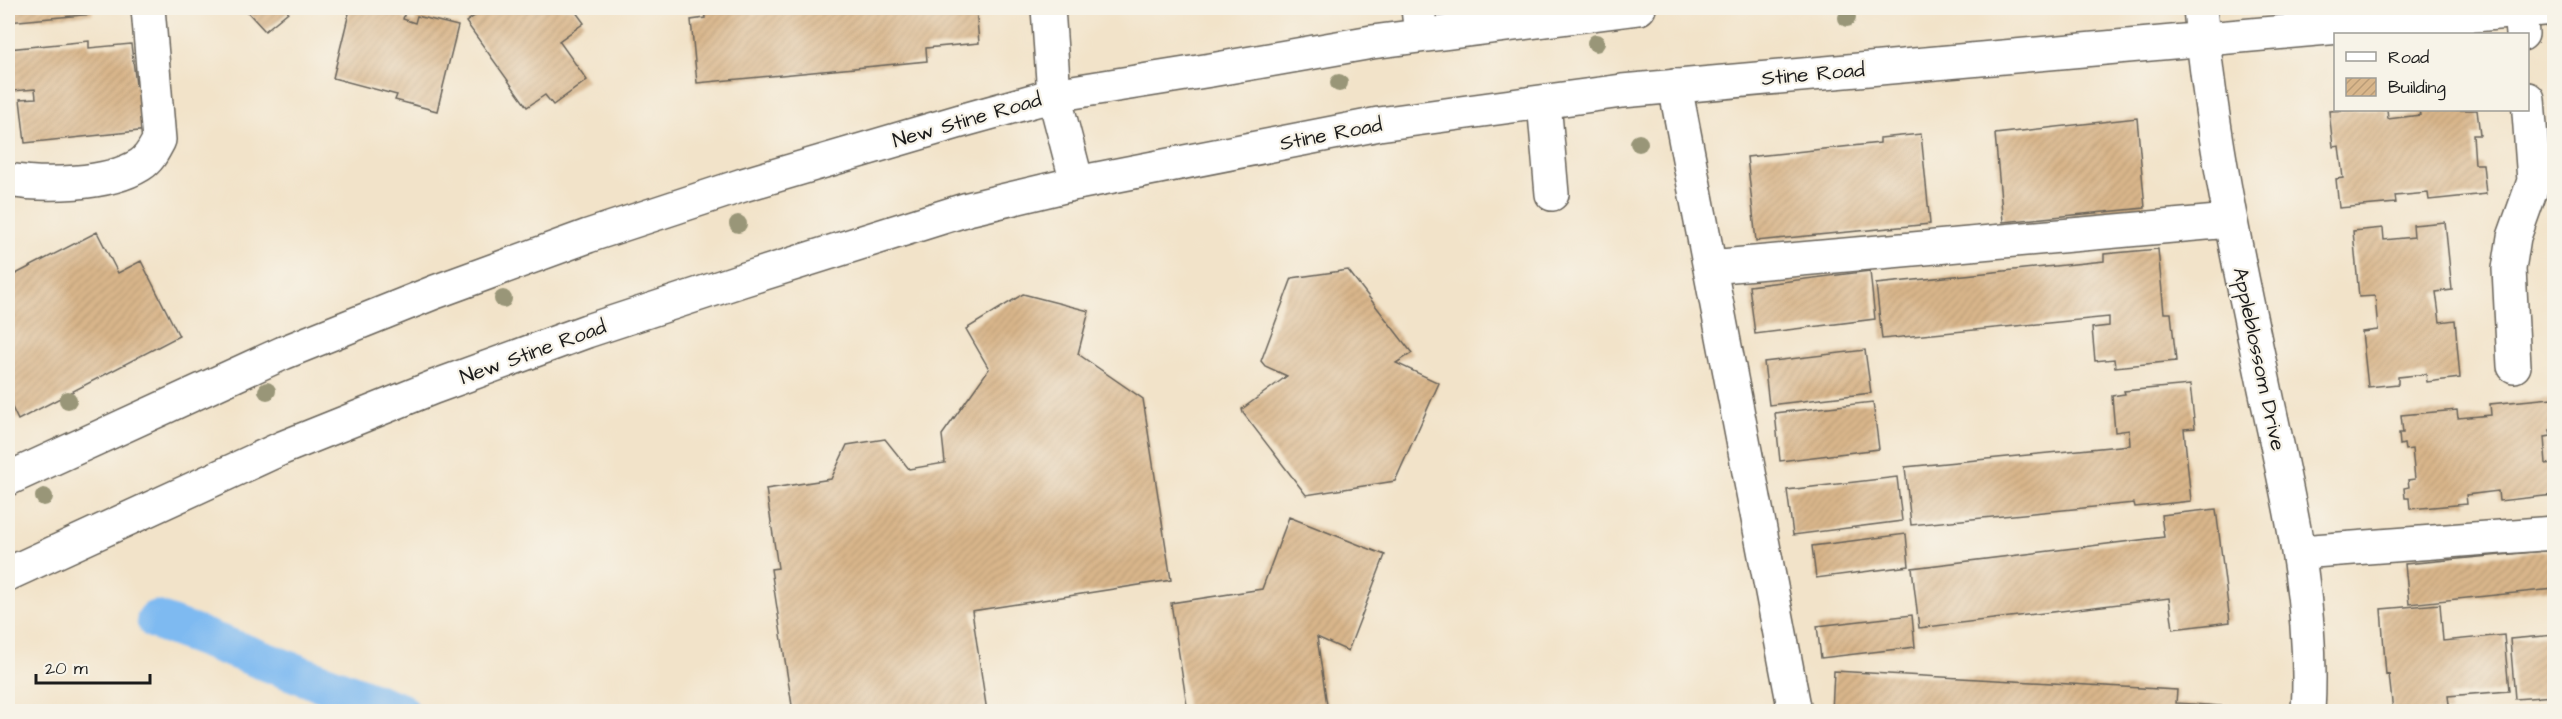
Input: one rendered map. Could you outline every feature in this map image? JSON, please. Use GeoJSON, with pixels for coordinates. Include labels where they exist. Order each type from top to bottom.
{"type":"FeatureCollection","features":[{"type":"Feature","properties":{"kind":"main road"},"geometry":{"type":"LineString","coordinates":[[8,180],[28,183],[88,181],[121,174],[140,165],[150,156],[159,140],[148,8]]}},
{"type":"Feature","properties":{"kind":"main road"},"geometry":{"type":"LineString","coordinates":[[1048,8],[1054,94],[1077,183]]}},
{"type":"Feature","properties":{"kind":"main road"},"geometry":{"type":"LineString","coordinates":[[1054,94],[1419,22],[1639,8]]}},
{"type":"Feature","properties":{"kind":"main road","name":"Appleblossom Drive"},"geometry":{"type":"LineString","coordinates":[[2200,8],[2229,221],[2300,552],[2307,623],[2308,711]]}},
{"type":"Feature","properties":{"kind":"main road","name":"Stine Road"},"geometry":{"type":"LineString","coordinates":[[1077,183],[1379,124],[1675,86],[2203,40],[2521,23],[2554,8]]}},
{"type":"Feature","properties":{"kind":"main road"},"geometry":{"type":"LineString","coordinates":[[1675,86],[1795,711]]}},
{"type":"Feature","properties":{"kind":"main road","name":"New Stine Road"},"geometry":{"type":"LineString","coordinates":[[8,479],[284,353],[457,284],[588,236],[743,185],[1054,94]]}},
{"type":"Feature","properties":{"kind":"main road"},"geometry":{"type":"LineString","coordinates":[[1544,102],[1552,194]]}},
{"type":"Feature","properties":{"kind":"main road"},"geometry":{"type":"LineString","coordinates":[[2514,366],[2509,269],[2514,237],[2534,181],[2529,111]]}},
{"type":"Feature","properties":{"kind":"main road","name":"New Stine Road"},"geometry":{"type":"LineString","coordinates":[[8,574],[282,448],[456,379],[587,331],[945,216],[1077,183]]}},
{"type":"Feature","properties":{"kind":"main road"},"geometry":{"type":"LineString","coordinates":[[1710,267],[2229,221]]}},
{"type":"Feature","properties":{"kind":"main road"},"geometry":{"type":"LineString","coordinates":[[2300,552],[2554,533]]}},
{"type":"Feature","properties":{"kind":"building"},"geometry":{"type":"Polygon","coordinates":[[[8,8],[92,8],[93,14],[8,22],[8,8]]]}},
{"type":"Feature","properties":{"kind":"building"},"geometry":{"type":"Polygon","coordinates":[[[244,8],[293,8],[265,31],[244,8]]]}},
{"type":"Feature","properties":{"kind":"building"},"geometry":{"type":"Polygon","coordinates":[[[360,8],[406,8],[403,19],[415,23],[417,16],[458,26],[437,111],[395,100],[397,95],[333,78],[350,9],[359,11],[360,8]]]}},
{"type":"Feature","properties":{"kind":"building"},"geometry":{"type":"Polygon","coordinates":[[[486,8],[573,8],[584,23],[559,41],[587,80],[553,105],[545,95],[527,107],[466,22],[486,8]]]}},
{"type":"Feature","properties":{"kind":"building"},"geometry":{"type":"Polygon","coordinates":[[[704,8],[752,8],[753,14],[780,12],[779,8],[827,8],[828,11],[839,10],[839,8],[976,8],[979,43],[926,48],[927,61],[697,83],[691,20],[705,18],[704,8]]]}},
{"type":"Feature","properties":{"kind":"building"},"geometry":{"type":"Polygon","coordinates":[[[89,41],[89,48],[131,44],[136,85],[144,85],[148,130],[25,143],[20,99],[36,98],[35,89],[13,91],[8,49],[89,41]]]}},
{"type":"Feature","properties":{"kind":"building"},"geometry":{"type":"Polygon","coordinates":[[[2329,111],[2387,111],[2388,119],[2420,115],[2419,111],[2477,111],[2480,135],[2473,135],[2475,164],[2483,164],[2486,194],[2429,200],[2428,193],[2395,196],[2396,203],[2339,208],[2336,179],[2343,178],[2339,146],[2333,147],[2329,111]]]}},
{"type":"Feature","properties":{"kind":"building"},"geometry":{"type":"Polygon","coordinates":[[[2137,118],[2145,208],[2003,222],[1995,134],[2137,118]]]}},
{"type":"Feature","properties":{"kind":"building"},"geometry":{"type":"Polygon","coordinates":[[[1921,134],[1930,224],[1756,241],[1747,157],[1880,143],[1880,138],[1921,134]]]}},
{"type":"Feature","properties":{"kind":"building"},"geometry":{"type":"Polygon","coordinates":[[[2445,222],[2452,290],[2436,292],[2440,322],[2455,320],[2460,378],[2427,382],[2426,374],[2398,377],[2398,384],[2368,387],[2362,332],[2378,330],[2375,296],[2359,297],[2353,231],[2383,228],[2384,240],[2414,237],[2413,225],[2445,222]]]}},
{"type":"Feature","properties":{"kind":"building"},"geometry":{"type":"Polygon","coordinates":[[[97,232],[118,273],[141,261],[179,336],[18,420],[8,399],[8,278],[97,232]]]}},
{"type":"Feature","properties":{"kind":"building"},"geometry":{"type":"Polygon","coordinates":[[[2158,249],[2164,313],[2171,313],[2176,361],[2115,367],[2114,359],[2095,361],[2092,328],[2109,326],[2109,317],[1882,339],[1876,284],[2104,261],[2104,254],[2158,249]]]}},
{"type":"Feature","properties":{"kind":"building"},"geometry":{"type":"Polygon","coordinates":[[[1348,270],[1412,353],[1396,363],[1439,383],[1395,481],[1306,495],[1242,409],[1287,376],[1265,366],[1261,361],[1292,278],[1348,270]]]}},
{"type":"Feature","properties":{"kind":"building"},"geometry":{"type":"Polygon","coordinates":[[[1870,271],[1875,319],[1755,334],[1749,286],[1870,271]]]}},
{"type":"Feature","properties":{"kind":"building"},"geometry":{"type":"Polygon","coordinates":[[[1023,294],[1089,311],[1078,354],[1143,399],[1171,580],[972,611],[987,712],[793,712],[771,569],[778,568],[766,489],[831,479],[847,445],[885,439],[909,469],[945,463],[942,435],[989,369],[966,329],[1023,294]]]}},
{"type":"Feature","properties":{"kind":"building"},"geometry":{"type":"Polygon","coordinates":[[[1865,350],[1871,393],[1769,405],[1764,362],[1865,350]]]}},
{"type":"Feature","properties":{"kind":"building"},"geometry":{"type":"Polygon","coordinates":[[[2190,385],[2195,428],[2184,429],[2191,501],[2135,507],[2134,503],[1911,525],[1905,467],[2130,445],[2129,430],[2115,432],[2112,396],[2125,394],[2124,391],[2190,385]]]}},
{"type":"Feature","properties":{"kind":"building"},"geometry":{"type":"Polygon","coordinates":[[[2552,398],[2554,430],[2550,430],[2551,436],[2544,437],[2546,464],[2554,463],[2554,495],[2499,501],[2498,491],[2466,495],[2467,504],[2410,509],[2409,498],[2405,498],[2404,488],[2409,487],[2408,480],[2415,479],[2412,449],[2405,450],[2404,444],[2400,445],[2399,433],[2403,433],[2401,415],[2457,410],[2458,418],[2491,415],[2490,404],[2552,398]]]}},
{"type":"Feature","properties":{"kind":"building"},"geometry":{"type":"Polygon","coordinates":[[[1873,402],[1879,449],[1780,461],[1775,413],[1873,402]]]}},
{"type":"Feature","properties":{"kind":"building"},"geometry":{"type":"Polygon","coordinates":[[[1897,477],[1902,521],[1793,535],[1787,490],[1897,477]]]}},
{"type":"Feature","properties":{"kind":"building"},"geometry":{"type":"Polygon","coordinates":[[[2216,509],[2230,622],[2173,629],[2169,598],[1919,628],[1912,568],[2164,537],[2161,515],[2216,509]]]}},
{"type":"Feature","properties":{"kind":"building"},"geometry":{"type":"Polygon","coordinates":[[[1289,517],[1385,555],[1348,651],[1317,637],[1328,712],[1188,712],[1171,603],[1262,589],[1289,517]]]}},
{"type":"Feature","properties":{"kind":"building"},"geometry":{"type":"Polygon","coordinates":[[[1906,534],[1909,566],[1816,578],[1812,546],[1906,534]]]}},
{"type":"Feature","properties":{"kind":"building"},"geometry":{"type":"Polygon","coordinates":[[[2554,550],[2554,589],[2409,604],[2405,564],[2554,550]]]}},
{"type":"Feature","properties":{"kind":"building"},"geometry":{"type":"Polygon","coordinates":[[[2440,604],[2443,641],[2504,635],[2509,691],[2448,696],[2450,712],[2393,712],[2389,674],[2386,675],[2381,609],[2440,604]]]}},
{"type":"Feature","properties":{"kind":"building"},"geometry":{"type":"Polygon","coordinates":[[[1912,615],[1915,647],[1821,658],[1817,626],[1912,615]]]}},
{"type":"Feature","properties":{"kind":"building"},"geometry":{"type":"Polygon","coordinates":[[[2554,635],[2554,696],[2515,699],[2510,639],[2554,635]]]}},
{"type":"Feature","properties":{"kind":"building"},"geometry":{"type":"Polygon","coordinates":[[[1834,671],[2177,690],[2176,703],[2235,707],[2235,712],[1832,712],[1834,671]]]}},
{"type":"Feature","properties":{"kind":"waterway"},"geometry":{"type":"LineString","coordinates":[[156,620],[400,712]]}}]}
